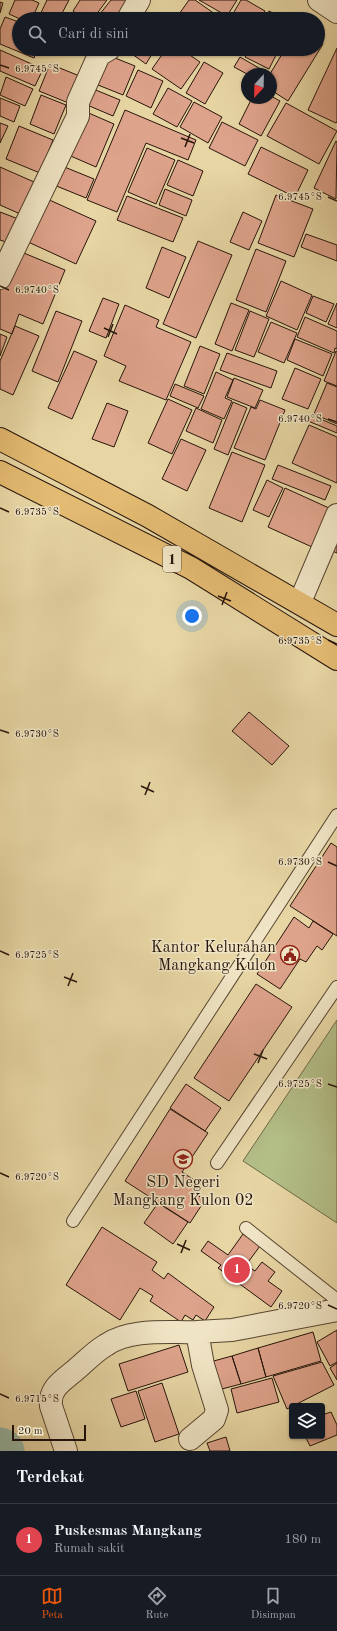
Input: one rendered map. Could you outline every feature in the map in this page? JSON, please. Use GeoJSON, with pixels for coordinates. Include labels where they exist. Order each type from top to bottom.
{"type":"FeatureCollection","features":[{"type":"Feature","properties":{"kind":"highway","name":"1"},"geometry":{"type":"LineString","coordinates":[[0,439],[148,516],[300,602],[337,625]]}},
{"type":"Feature","properties":{"kind":"highway","name":"1"},"geometry":{"type":"LineString","coordinates":[[0,472],[191,568],[337,659]]}},
{"type":"Feature","properties":{"kind":"highway"},"geometry":{"type":"LineString","coordinates":[[132,538],[148,516]]}},
{"type":"Feature","properties":{"kind":"street"},"geometry":{"type":"LineString","coordinates":[[132,12],[139,0]]}},
{"type":"Feature","properties":{"kind":"street"},"geometry":{"type":"LineString","coordinates":[[319,0],[337,12]]}},
{"type":"Feature","properties":{"kind":"street"},"geometry":{"type":"LineString","coordinates":[[0,278],[78,116],[78,102],[99,56]]}},
{"type":"Feature","properties":{"kind":"street"},"geometry":{"type":"LineString","coordinates":[[300,602],[337,515]]}},
{"type":"Feature","properties":{"kind":"street"},"geometry":{"type":"LineString","coordinates":[[66,1451],[51,1406],[50,1399],[54,1388],[107,1344],[125,1337],[144,1333],[232,1330],[337,1310]]}},
{"type":"Feature","properties":{"kind":"street"},"geometry":{"type":"LineString","coordinates":[[190,1439],[214,1419],[217,1410],[203,1365],[197,1332]]}},
{"type":"Feature","properties":{"kind":"lane"},"geometry":{"type":"LineString","coordinates":[[73,1221],[337,814]]}},
{"type":"Feature","properties":{"kind":"lane"},"geometry":{"type":"LineString","coordinates":[[216,1163],[337,987]]}},
{"type":"Feature","properties":{"kind":"lane"},"geometry":{"type":"LineString","coordinates":[[246,1228],[337,1300]]}},
{"type":"Feature","properties":{"kind":"green space"},"geometry":{"type":"Polygon","coordinates":[[[337,1020],[337,1223],[243,1161],[337,1020]]]}},
{"type":"Feature","properties":{"kind":"building"},"geometry":{"type":"Polygon","coordinates":[[[15,0],[32,0],[39,3],[35,12],[12,12],[12,15],[9,14],[15,0]]]}},
{"type":"Feature","properties":{"kind":"building"},"geometry":{"type":"Polygon","coordinates":[[[47,0],[69,0],[63,12],[41,12],[47,0]]]}},
{"type":"Feature","properties":{"kind":"building"},"geometry":{"type":"Polygon","coordinates":[[[80,0],[107,0],[98,12],[73,11],[80,0]]]}},
{"type":"Feature","properties":{"kind":"building"},"geometry":{"type":"Polygon","coordinates":[[[111,0],[129,0],[126,12],[102,12],[111,0]]]}},
{"type":"Feature","properties":{"kind":"building"},"geometry":{"type":"Polygon","coordinates":[[[189,0],[195,0],[212,12],[181,12],[189,0]]]}},
{"type":"Feature","properties":{"kind":"building"},"geometry":{"type":"Polygon","coordinates":[[[199,0],[237,0],[230,12],[220,12],[199,0]]]}},
{"type":"Feature","properties":{"kind":"building"},"geometry":{"type":"Polygon","coordinates":[[[241,0],[246,0],[265,11],[264,12],[234,12],[241,0]]]}},
{"type":"Feature","properties":{"kind":"building"},"geometry":{"type":"Polygon","coordinates":[[[0,2],[3,3],[0,13],[0,2]]]}},
{"type":"Feature","properties":{"kind":"building"},"geometry":{"type":"Polygon","coordinates":[[[5,17],[12,20],[12,49],[0,44],[0,29],[5,17]]]}},
{"type":"Feature","properties":{"kind":"building"},"geometry":{"type":"Polygon","coordinates":[[[337,48],[337,122],[336,123],[308,110],[337,48]]]}},
{"type":"Feature","properties":{"kind":"building"},"geometry":{"type":"Polygon","coordinates":[[[0,50],[43,69],[35,86],[0,71],[0,50]]]}},
{"type":"Feature","properties":{"kind":"building"},"geometry":{"type":"Polygon","coordinates":[[[104,56],[110,56],[135,66],[123,95],[93,83],[104,56]]]}},
{"type":"Feature","properties":{"kind":"building"},"geometry":{"type":"Polygon","coordinates":[[[135,56],[151,56],[146,64],[135,56]]]}},
{"type":"Feature","properties":{"kind":"building"},"geometry":{"type":"Polygon","coordinates":[[[161,56],[191,56],[200,62],[181,89],[152,69],[161,56]]]}},
{"type":"Feature","properties":{"kind":"building"},"geometry":{"type":"Polygon","coordinates":[[[276,56],[270,68],[245,57],[276,56]]]}},
{"type":"Feature","properties":{"kind":"building"},"geometry":{"type":"Polygon","coordinates":[[[281,56],[316,56],[288,101],[277,94],[277,68],[274,68],[281,56]]]}},
{"type":"Feature","properties":{"kind":"building"},"geometry":{"type":"Polygon","coordinates":[[[240,57],[259,68],[241,68],[241,71],[234,67],[240,57]]]}},
{"type":"Feature","properties":{"kind":"building"},"geometry":{"type":"Polygon","coordinates":[[[204,62],[223,73],[205,104],[186,93],[204,62]]]}},
{"type":"Feature","properties":{"kind":"building"},"geometry":{"type":"Polygon","coordinates":[[[50,64],[82,77],[71,104],[39,91],[50,64]]]}},
{"type":"Feature","properties":{"kind":"building"},"geometry":{"type":"Polygon","coordinates":[[[138,70],[163,81],[151,108],[126,96],[138,70]]]}},
{"type":"Feature","properties":{"kind":"building"},"geometry":{"type":"Polygon","coordinates":[[[6,77],[33,89],[25,106],[0,95],[6,77]]]}},
{"type":"Feature","properties":{"kind":"building"},"geometry":{"type":"Polygon","coordinates":[[[86,86],[120,100],[113,116],[80,102],[86,86]]]}},
{"type":"Feature","properties":{"kind":"building"},"geometry":{"type":"Polygon","coordinates":[[[168,88],[192,101],[177,127],[153,114],[168,88]]]}},
{"type":"Feature","properties":{"kind":"building"},"geometry":{"type":"Polygon","coordinates":[[[41,95],[66,105],[54,134],[30,124],[41,95]]]}},
{"type":"Feature","properties":{"kind":"building"},"geometry":{"type":"Polygon","coordinates":[[[0,98],[20,106],[14,122],[0,116],[0,98]]]}},
{"type":"Feature","properties":{"kind":"building"},"geometry":{"type":"Polygon","coordinates":[[[277,99],[280,101],[261,136],[239,124],[249,104],[277,104],[277,99]]]}},
{"type":"Feature","properties":{"kind":"building"},"geometry":{"type":"Polygon","coordinates":[[[194,102],[222,117],[208,143],[180,127],[194,102]]]}},
{"type":"Feature","properties":{"kind":"building"},"geometry":{"type":"Polygon","coordinates":[[[286,103],[337,131],[319,164],[267,136],[286,103]]]}},
{"type":"Feature","properties":{"kind":"building"},"geometry":{"type":"Polygon","coordinates":[[[125,110],[196,140],[188,160],[146,143],[117,212],[87,200],[125,110]]]}},
{"type":"Feature","properties":{"kind":"building"},"geometry":{"type":"Polygon","coordinates":[[[84,111],[114,124],[96,167],[66,154],[84,111]]]}},
{"type":"Feature","properties":{"kind":"building"},"geometry":{"type":"Polygon","coordinates":[[[222,122],[258,140],[245,166],[209,148],[222,122]]]}},
{"type":"Feature","properties":{"kind":"building"},"geometry":{"type":"Polygon","coordinates":[[[0,123],[8,126],[0,143],[0,123]]]}},
{"type":"Feature","properties":{"kind":"building"},"geometry":{"type":"Polygon","coordinates":[[[19,126],[53,140],[40,173],[6,159],[19,126]]]}},
{"type":"Feature","properties":{"kind":"building"},"geometry":{"type":"Polygon","coordinates":[[[336,141],[337,142],[336,199],[314,188],[336,141]]]}},
{"type":"Feature","properties":{"kind":"building"},"geometry":{"type":"Polygon","coordinates":[[[261,147],[308,170],[295,197],[248,174],[261,147]]]}},
{"type":"Feature","properties":{"kind":"building"},"geometry":{"type":"Polygon","coordinates":[[[147,148],[175,160],[156,204],[128,192],[147,148]]]}},
{"type":"Feature","properties":{"kind":"building"},"geometry":{"type":"Polygon","coordinates":[[[178,160],[203,171],[193,196],[167,185],[178,160]]]}},
{"type":"Feature","properties":{"kind":"building"},"geometry":{"type":"Polygon","coordinates":[[[57,164],[94,179],[86,198],[49,183],[57,164]]]}},
{"type":"Feature","properties":{"kind":"building"},"geometry":{"type":"Polygon","coordinates":[[[0,167],[41,185],[27,217],[0,205],[0,167]]]}},
{"type":"Feature","properties":{"kind":"building"},"geometry":{"type":"Polygon","coordinates":[[[165,189],[192,200],[186,216],[159,205],[165,189]]]}},
{"type":"Feature","properties":{"kind":"building"},"geometry":{"type":"Polygon","coordinates":[[[276,195],[313,209],[294,257],[258,243],[276,195]]]}},
{"type":"Feature","properties":{"kind":"building"},"geometry":{"type":"Polygon","coordinates":[[[127,196],[183,218],[173,242],[117,220],[127,196]]]}},
{"type":"Feature","properties":{"kind":"building"},"geometry":{"type":"Polygon","coordinates":[[[45,198],[96,221],[76,264],[26,241],[45,198]]]}},
{"type":"Feature","properties":{"kind":"building"},"geometry":{"type":"Polygon","coordinates":[[[0,212],[21,220],[12,244],[0,240],[0,212]]]}},
{"type":"Feature","properties":{"kind":"building"},"geometry":{"type":"Polygon","coordinates":[[[243,212],[262,221],[249,250],[230,242],[243,212]]]}},
{"type":"Feature","properties":{"kind":"building"},"geometry":{"type":"Polygon","coordinates":[[[306,234],[337,245],[337,261],[301,247],[306,234]]]}},
{"type":"Feature","properties":{"kind":"building"},"geometry":{"type":"Polygon","coordinates":[[[198,241],[232,255],[196,338],[163,324],[198,241]]]}},
{"type":"Feature","properties":{"kind":"building"},"geometry":{"type":"Polygon","coordinates":[[[162,247],[186,257],[169,298],[146,288],[162,247]]]}},
{"type":"Feature","properties":{"kind":"building"},"geometry":{"type":"Polygon","coordinates":[[[14,249],[65,270],[43,324],[19,314],[12,334],[0,329],[0,284],[14,249]]]}},
{"type":"Feature","properties":{"kind":"building"},"geometry":{"type":"Polygon","coordinates":[[[256,249],[286,261],[266,312],[236,300],[256,249]]]}},
{"type":"Feature","properties":{"kind":"building"},"geometry":{"type":"Polygon","coordinates":[[[281,281],[312,295],[297,330],[266,316],[281,281]]]}},
{"type":"Feature","properties":{"kind":"building"},"geometry":{"type":"Polygon","coordinates":[[[313,296],[334,304],[326,322],[306,313],[313,296]]]}},
{"type":"Feature","properties":{"kind":"building"},"geometry":{"type":"Polygon","coordinates":[[[103,298],[119,304],[106,338],[89,331],[103,298]]]}},
{"type":"Feature","properties":{"kind":"building"},"geometry":{"type":"Polygon","coordinates":[[[231,303],[249,310],[232,351],[215,344],[231,303]]]}},
{"type":"Feature","properties":{"kind":"building"},"geometry":{"type":"Polygon","coordinates":[[[337,303],[337,328],[328,324],[337,303]]]}},
{"type":"Feature","properties":{"kind":"building"},"geometry":{"type":"Polygon","coordinates":[[[125,305],[159,320],[156,327],[191,342],[166,400],[119,381],[126,366],[104,356],[125,305]]]}},
{"type":"Feature","properties":{"kind":"building"},"geometry":{"type":"Polygon","coordinates":[[[56,311],[82,321],[58,382],[32,371],[56,311]]]}},
{"type":"Feature","properties":{"kind":"building"},"geometry":{"type":"Polygon","coordinates":[[[250,311],[269,319],[254,357],[235,350],[250,311]]]}},
{"type":"Feature","properties":{"kind":"building"},"geometry":{"type":"Polygon","coordinates":[[[305,317],[337,331],[337,349],[335,348],[334,353],[297,337],[305,317]]]}},
{"type":"Feature","properties":{"kind":"building"},"geometry":{"type":"Polygon","coordinates":[[[271,322],[297,333],[284,363],[258,352],[271,322]]]}},
{"type":"Feature","properties":{"kind":"building"},"geometry":{"type":"Polygon","coordinates":[[[15,326],[39,336],[13,395],[0,389],[0,361],[15,326]]]}},
{"type":"Feature","properties":{"kind":"building"},"geometry":{"type":"Polygon","coordinates":[[[0,334],[7,337],[0,356],[0,334]]]}},
{"type":"Feature","properties":{"kind":"building"},"geometry":{"type":"Polygon","coordinates":[[[295,339],[332,354],[323,376],[287,360],[295,339]]]}},
{"type":"Feature","properties":{"kind":"building"},"geometry":{"type":"Polygon","coordinates":[[[200,346],[220,354],[204,394],[184,386],[200,346]]]}},
{"type":"Feature","properties":{"kind":"building"},"geometry":{"type":"Polygon","coordinates":[[[74,351],[97,361],[72,419],[48,408],[74,351]]]}},
{"type":"Feature","properties":{"kind":"building"},"geometry":{"type":"Polygon","coordinates":[[[337,351],[337,386],[324,381],[337,351]]]}},
{"type":"Feature","properties":{"kind":"building"},"geometry":{"type":"Polygon","coordinates":[[[227,353],[277,371],[271,388],[220,370],[227,353]]]}},
{"type":"Feature","properties":{"kind":"building"},"geometry":{"type":"Polygon","coordinates":[[[295,368],[321,379],[308,409],[282,399],[295,368]]]}},
{"type":"Feature","properties":{"kind":"building"},"geometry":{"type":"Polygon","coordinates":[[[216,372],[233,380],[225,398],[232,401],[224,419],[201,409],[216,372]]]}},
{"type":"Feature","properties":{"kind":"building"},"geometry":{"type":"Polygon","coordinates":[[[234,378],[263,390],[255,408],[227,397],[234,378]]]}},
{"type":"Feature","properties":{"kind":"building"},"geometry":{"type":"Polygon","coordinates":[[[327,383],[337,387],[337,424],[314,414],[327,383]]]}},
{"type":"Feature","properties":{"kind":"building"},"geometry":{"type":"Polygon","coordinates":[[[175,384],[204,396],[198,408],[170,396],[175,384]]]}},
{"type":"Feature","properties":{"kind":"building"},"geometry":{"type":"Polygon","coordinates":[[[168,399],[192,410],[172,454],[148,443],[168,399]]]}},
{"type":"Feature","properties":{"kind":"building"},"geometry":{"type":"Polygon","coordinates":[[[260,400],[285,410],[265,460],[234,448],[251,407],[256,409],[260,400]]]}},
{"type":"Feature","properties":{"kind":"building"},"geometry":{"type":"Polygon","coordinates":[[[233,402],[247,408],[228,455],[214,449],[233,402]]]}},
{"type":"Feature","properties":{"kind":"building"},"geometry":{"type":"Polygon","coordinates":[[[107,403],[128,411],[114,447],[92,439],[107,403]]]}},
{"type":"Feature","properties":{"kind":"building"},"geometry":{"type":"Polygon","coordinates":[[[196,408],[222,420],[213,443],[186,431],[196,408]]]}},
{"type":"Feature","properties":{"kind":"building"},"geometry":{"type":"Polygon","coordinates":[[[311,415],[337,426],[337,433],[308,421],[311,415]]]}},
{"type":"Feature","properties":{"kind":"building"},"geometry":{"type":"Polygon","coordinates":[[[309,425],[337,437],[337,483],[292,463],[309,425]]]}},
{"type":"Feature","properties":{"kind":"building"},"geometry":{"type":"Polygon","coordinates":[[[181,439],[206,450],[187,491],[162,479],[181,439]]]}},
{"type":"Feature","properties":{"kind":"building"},"geometry":{"type":"Polygon","coordinates":[[[232,452],[265,465],[242,522],[209,508],[232,452]]]}},
{"type":"Feature","properties":{"kind":"building"},"geometry":{"type":"Polygon","coordinates":[[[278,465],[331,486],[325,500],[272,479],[278,465]]]}},
{"type":"Feature","properties":{"kind":"building"},"geometry":{"type":"Polygon","coordinates":[[[267,480],[283,488],[269,517],[253,510],[267,480]]]}},
{"type":"Feature","properties":{"kind":"building"},"geometry":{"type":"Polygon","coordinates":[[[285,488],[329,508],[312,547],[268,527],[285,488]]]}},
{"type":"Feature","properties":{"kind":"building"},"geometry":{"type":"Polygon","coordinates":[[[337,534],[337,553],[330,550],[337,534]]]}},
{"type":"Feature","properties":{"kind":"building"},"geometry":{"type":"Polygon","coordinates":[[[249,712],[289,746],[272,765],[232,731],[249,712]]]}},
{"type":"Feature","properties":{"kind":"building"},"geometry":{"type":"Polygon","coordinates":[[[331,843],[337,847],[337,936],[290,906],[331,843]]]}},
{"type":"Feature","properties":{"kind":"building","name":"Kantor Kelurahan Mangkang Kulon"},"geometry":{"type":"Polygon","coordinates":[[[294,917],[309,928],[313,921],[333,934],[322,950],[317,946],[306,962],[300,959],[280,989],[257,974],[294,917]]]}},
{"type":"Feature","properties":{"kind":"building"},"geometry":{"type":"Polygon","coordinates":[[[256,984],[292,1007],[229,1101],[194,1078],[256,984]]]}},
{"type":"Feature","properties":{"kind":"building"},"geometry":{"type":"Polygon","coordinates":[[[186,1084],[221,1108],[205,1131],[170,1108],[186,1084]]]}},
{"type":"Feature","properties":{"kind":"building"},"geometry":{"type":"Polygon","coordinates":[[[170,1109],[208,1133],[182,1172],[200,1184],[194,1193],[205,1200],[190,1223],[125,1181],[170,1109]]]}},
{"type":"Feature","properties":{"kind":"building"},"geometry":{"type":"Polygon","coordinates":[[[158,1203],[188,1222],[173,1244],[144,1223],[158,1203]]]}},
{"type":"Feature","properties":{"kind":"building"},"geometry":{"type":"Polygon","coordinates":[[[102,1227],[157,1262],[152,1270],[164,1279],[168,1273],[214,1307],[205,1321],[196,1315],[193,1320],[185,1315],[181,1322],[150,1301],[153,1296],[140,1288],[120,1320],[66,1285],[102,1227]]]}},
{"type":"Feature","properties":{"kind":"building"},"geometry":{"type":"Polygon","coordinates":[[[243,1234],[260,1246],[246,1265],[255,1271],[262,1262],[275,1272],[268,1281],[282,1291],[271,1307],[218,1268],[221,1265],[201,1251],[208,1241],[228,1255],[243,1234]]]}},
{"type":"Feature","properties":{"kind":"building"},"geometry":{"type":"Polygon","coordinates":[[[337,1330],[337,1362],[330,1366],[317,1342],[337,1330]]]}},
{"type":"Feature","properties":{"kind":"building"},"geometry":{"type":"Polygon","coordinates":[[[313,1332],[321,1361],[266,1377],[258,1348],[313,1332]]]}},
{"type":"Feature","properties":{"kind":"building"},"geometry":{"type":"Polygon","coordinates":[[[179,1345],[188,1372],[128,1391],[119,1364],[179,1345]]]}},
{"type":"Feature","properties":{"kind":"building"},"geometry":{"type":"Polygon","coordinates":[[[258,1348],[266,1377],[241,1384],[232,1356],[258,1348]]]}},
{"type":"Feature","properties":{"kind":"building"},"geometry":{"type":"Polygon","coordinates":[[[232,1356],[241,1384],[218,1390],[210,1362],[232,1356]]]}},
{"type":"Feature","properties":{"kind":"building"},"geometry":{"type":"Polygon","coordinates":[[[322,1362],[334,1385],[299,1403],[289,1403],[289,1408],[287,1409],[273,1376],[322,1362]]]}},
{"type":"Feature","properties":{"kind":"building"},"geometry":{"type":"Polygon","coordinates":[[[337,1363],[337,1380],[330,1368],[337,1363]]]}},
{"type":"Feature","properties":{"kind":"building"},"geometry":{"type":"Polygon","coordinates":[[[272,1378],[279,1402],[237,1413],[231,1389],[272,1378]]]}},
{"type":"Feature","properties":{"kind":"building"},"geometry":{"type":"Polygon","coordinates":[[[162,1383],[179,1434],[155,1442],[138,1391],[162,1383]]]}},
{"type":"Feature","properties":{"kind":"building"},"geometry":{"type":"Polygon","coordinates":[[[136,1391],[145,1419],[121,1427],[111,1399],[136,1391]]]}},
{"type":"Feature","properties":{"kind":"building"},"geometry":{"type":"Polygon","coordinates":[[[331,1412],[337,1425],[337,1435],[310,1446],[306,1439],[325,1439],[325,1414],[331,1412]]]}},
{"type":"Feature","properties":{"kind":"building"},"geometry":{"type":"Polygon","coordinates":[[[226,1437],[230,1451],[210,1451],[207,1443],[226,1437]]]}},
{"type":"Feature","properties":{"kind":"place","name":"Kantor Kelurahan Mangkang Kulon"},"geometry":{"type":"Point","coordinates":[290,955]}},
{"type":"Feature","properties":{"kind":"place","name":"SD Negeri Mangkang Kulon 02"},"geometry":{"type":"Point","coordinates":[183,1159]}},
{"type":"Feature","properties":{"kind":"place","name":"Puskesmas Mangkang"},"geometry":{"type":"Point","coordinates":[237,1270]}}]}
